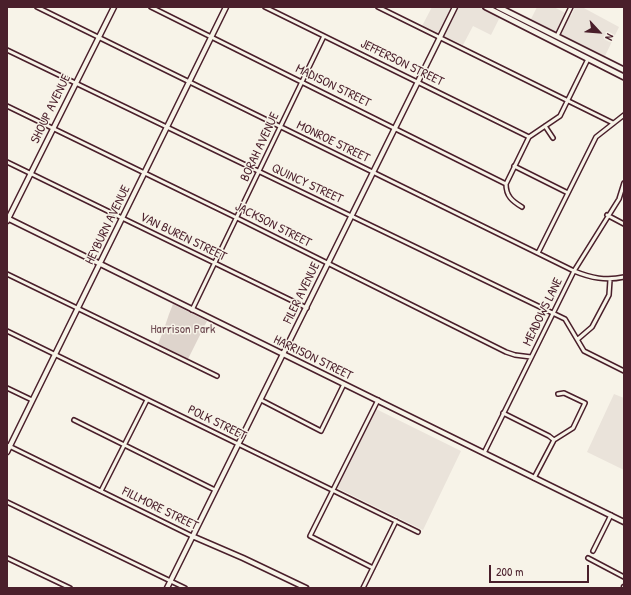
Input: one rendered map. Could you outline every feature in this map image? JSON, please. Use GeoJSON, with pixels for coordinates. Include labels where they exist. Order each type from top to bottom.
{"type":"FeatureCollection","features":[{"type":"Feature","properties":{"kind":"main road"},"geometry":{"type":"LineString","coordinates":[[486,7],[624,77]]}},
{"type":"Feature","properties":{"kind":"main road"},"geometry":{"type":"LineString","coordinates":[[498,7],[624,70]]}},
{"type":"Feature","properties":{"kind":"street","name":"MONROE STREET"},"geometry":{"type":"LineString","coordinates":[[37,7],[574,271],[590,277],[610,280],[624,277]]}},
{"type":"Feature","properties":{"kind":"street","name":"SHOUP AVENUE"},"geometry":{"type":"LineString","coordinates":[[8,219],[75,82],[114,7]]}},
{"type":"Feature","properties":{"kind":"street","name":"MADISON STREET"},"geometry":{"type":"LineString","coordinates":[[151,7],[506,184]]}},
{"type":"Feature","properties":{"kind":"street","name":"HEYBURN AVENUE"},"geometry":{"type":"LineString","coordinates":[[7,452],[8,446],[100,264],[121,218],[145,173],[226,7]]}},
{"type":"Feature","properties":{"kind":"street","name":"JEFFERSON STREET"},"geometry":{"type":"LineString","coordinates":[[265,7],[529,137]]}},
{"type":"Feature","properties":{"kind":"street"},"geometry":{"type":"LineString","coordinates":[[378,7],[613,123]]}},
{"type":"Feature","properties":{"kind":"street","name":"FILER AVENUE"},"geometry":{"type":"LineString","coordinates":[[167,588],[455,7]]}},
{"type":"Feature","properties":{"kind":"street"},"geometry":{"type":"LineString","coordinates":[[557,36],[571,7]]}},
{"type":"Feature","properties":{"kind":"street","name":"BORAH AVENUE"},"geometry":{"type":"LineString","coordinates":[[192,310],[324,36]]}},
{"type":"Feature","properties":{"kind":"street","name":"QUINCY STREET"},"geometry":{"type":"LineString","coordinates":[[7,50],[259,173],[352,216],[565,319],[584,351]]}},
{"type":"Feature","properties":{"kind":"street"},"geometry":{"type":"LineString","coordinates":[[522,207],[512,200],[506,192],[506,184],[514,166],[529,137],[560,116],[588,59]]}},
{"type":"Feature","properties":{"kind":"street","name":"JACKSON STREET"},"geometry":{"type":"LineString","coordinates":[[7,106],[237,218],[506,352],[531,357]]}},
{"type":"Feature","properties":{"kind":"street"},"geometry":{"type":"LineString","coordinates":[[538,253],[596,136],[624,116]]}},
{"type":"Feature","properties":{"kind":"street"},"geometry":{"type":"LineString","coordinates":[[545,126],[553,138]]}},
{"type":"Feature","properties":{"kind":"street","name":"VAN BUREN STREET"},"geometry":{"type":"LineString","coordinates":[[7,162],[307,308]]}},
{"type":"Feature","properties":{"kind":"street"},"geometry":{"type":"LineString","coordinates":[[514,166],[568,193]]}},
{"type":"Feature","properties":{"kind":"street","name":"MEADOWS LANE"},"geometry":{"type":"LineString","coordinates":[[484,453],[574,271],[618,200],[624,183]]}},
{"type":"Feature","properties":{"kind":"street"},"geometry":{"type":"LineString","coordinates":[[607,216],[624,224]]}},
{"type":"Feature","properties":{"kind":"street","name":"HARRISON STREET"},"geometry":{"type":"LineString","coordinates":[[8,219],[624,522]]}},
{"type":"Feature","properties":{"kind":"street"},"geometry":{"type":"LineString","coordinates":[[7,274],[216,376]]}},
{"type":"Feature","properties":{"kind":"street"},"geometry":{"type":"LineString","coordinates":[[578,339],[592,328],[609,295],[610,280]]}},
{"type":"Feature","properties":{"kind":"street","name":"POLK STREET"},"geometry":{"type":"LineString","coordinates":[[7,331],[418,532]]}},
{"type":"Feature","properties":{"kind":"street"},"geometry":{"type":"LineString","coordinates":[[580,354],[584,351],[624,370]]}},
{"type":"Feature","properties":{"kind":"street"},"geometry":{"type":"LineString","coordinates":[[260,400],[321,431],[344,384]]}},
{"type":"Feature","properties":{"kind":"street"},"geometry":{"type":"LineString","coordinates":[[7,388],[32,400]]}},
{"type":"Feature","properties":{"kind":"street"},"geometry":{"type":"LineString","coordinates":[[534,478],[554,440],[573,428],[586,403],[564,393],[558,394]]}},
{"type":"Feature","properties":{"kind":"street"},"geometry":{"type":"LineString","coordinates":[[101,491],[147,400]]}},
{"type":"Feature","properties":{"kind":"street"},"geometry":{"type":"LineString","coordinates":[[373,568],[310,536],[378,400]]}},
{"type":"Feature","properties":{"kind":"street"},"geometry":{"type":"LineString","coordinates":[[503,413],[554,440]]}},
{"type":"Feature","properties":{"kind":"street"},"geometry":{"type":"LineString","coordinates":[[74,420],[215,490]]}},
{"type":"Feature","properties":{"kind":"street","name":"FILLMORE STREET"},"geometry":{"type":"LineString","coordinates":[[8,446],[192,536],[244,558],[306,588]]}},
{"type":"Feature","properties":{"kind":"street"},"geometry":{"type":"LineString","coordinates":[[7,502],[184,588]]}},
{"type":"Feature","properties":{"kind":"street"},"geometry":{"type":"LineString","coordinates":[[593,551],[611,516]]}},
{"type":"Feature","properties":{"kind":"street"},"geometry":{"type":"LineString","coordinates":[[363,588],[396,521]]}},
{"type":"Feature","properties":{"kind":"street"},"geometry":{"type":"LineString","coordinates":[[7,558],[70,588]]}},
{"type":"Feature","properties":{"kind":"street"},"geometry":{"type":"LineString","coordinates":[[588,558],[624,577]]}},
{"type":"Feature","properties":{"kind":"shaded area"},"geometry":{"type":"Polygon","coordinates":[[[432,7],[493,7],[491,12],[500,17],[491,35],[473,26],[463,45],[422,26],[432,7]]]}},
{"type":"Feature","properties":{"kind":"shaded area"},"geometry":{"type":"Polygon","coordinates":[[[537,7],[554,7],[571,16],[575,7],[582,7],[619,27],[604,58],[530,21],[537,7]]]}},
{"type":"Feature","properties":{"kind":"shaded area"},"geometry":{"type":"Polygon","coordinates":[[[614,394],[624,398],[624,470],[587,452],[614,394]]]}},
{"type":"Feature","properties":{"kind":"shaded area"},"geometry":{"type":"Polygon","coordinates":[[[376,409],[461,451],[423,530],[337,488],[376,409]]]}},
{"type":"Feature","properties":{"kind":"green space","name":"Harrison Park"},"geometry":{"type":"Polygon","coordinates":[[[173,304],[207,321],[188,359],[158,344],[173,304]]]}}]}
